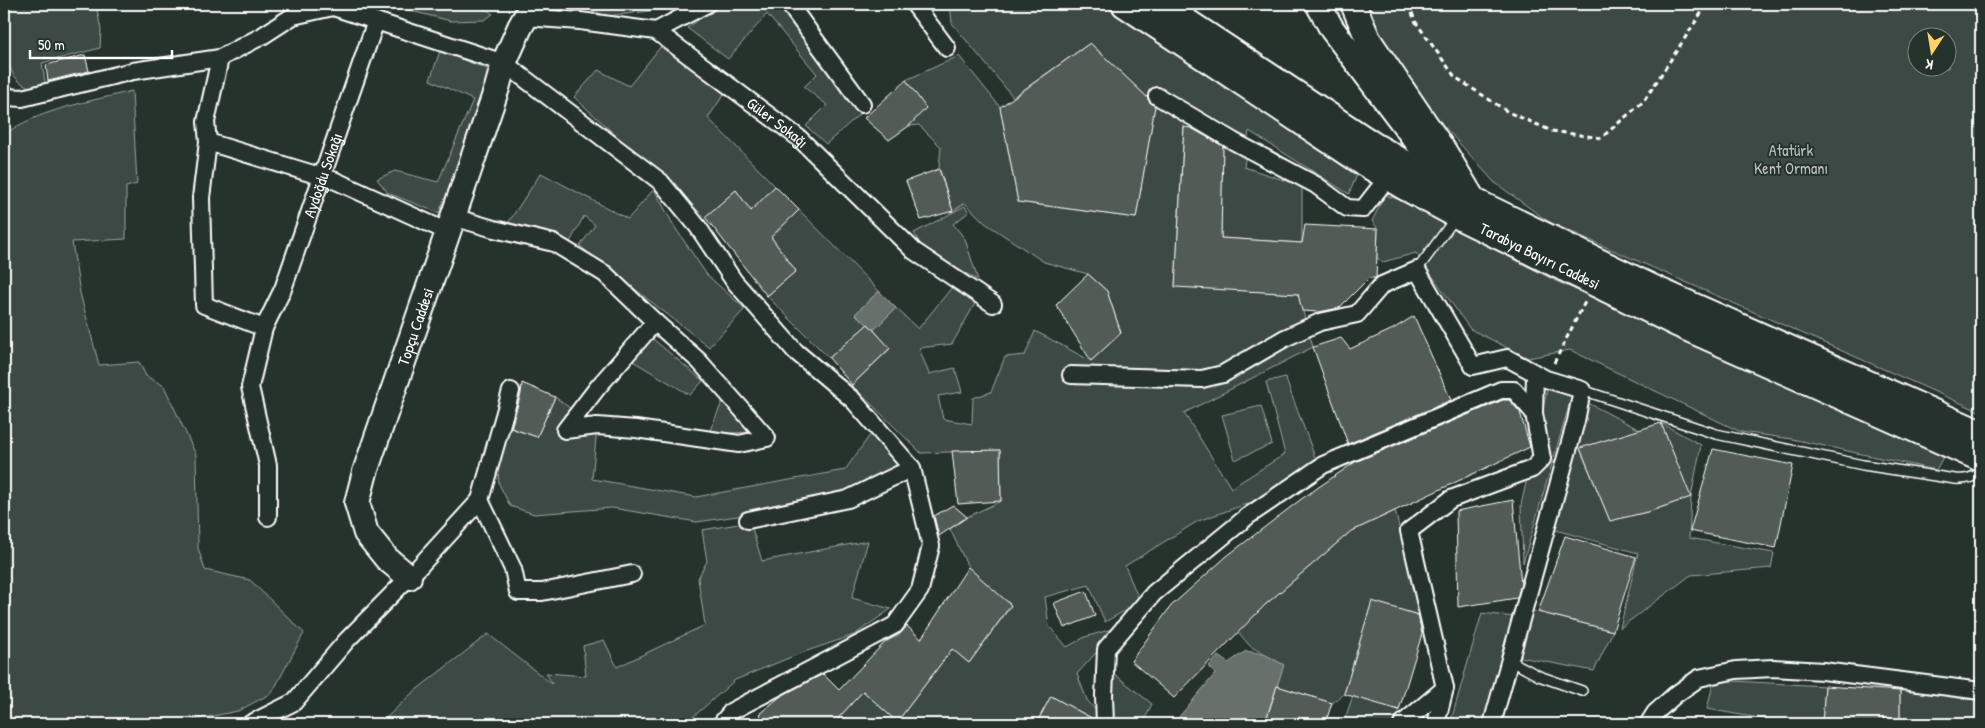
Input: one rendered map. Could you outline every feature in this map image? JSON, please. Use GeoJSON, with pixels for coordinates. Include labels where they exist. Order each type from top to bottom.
{"type":"FeatureCollection","features":[{"type":"Feature","properties":{"kind":"main road","name":"Tarabya Bayırı Caddesi"},"geometry":{"type":"LineString","coordinates":[[1125,4],[1360,160],[1389,166]]}},
{"type":"Feature","properties":{"kind":"main road","name":"Tarabya Bayırı Caddesi"},"geometry":{"type":"LineString","coordinates":[[1159,4],[1389,166],[1595,282],[1678,323],[1981,458]]}},
{"type":"Feature","properties":{"kind":"main road","name":"Tarabya Bayırı Caddesi"},"geometry":{"type":"LineString","coordinates":[[1462,206],[1981,434]]}},
{"type":"Feature","properties":{"kind":"street"},"geometry":{"type":"LineString","coordinates":[[656,31],[707,4]]}},
{"type":"Feature","properties":{"kind":"street"},"geometry":{"type":"LineString","coordinates":[[789,4],[862,104]]}},
{"type":"Feature","properties":{"kind":"street"},"geometry":{"type":"LineString","coordinates":[[914,4],[947,48]]}},
{"type":"Feature","properties":{"kind":"street"},"geometry":{"type":"LineString","coordinates":[[1318,4],[1332,30],[1411,132],[1462,206]]}},
{"type":"Feature","properties":{"kind":"street"},"geometry":{"type":"LineString","coordinates":[[1353,4],[1368,39],[1444,151],[1462,206]]}},
{"type":"Feature","properties":{"kind":"street"},"geometry":{"type":"LineString","coordinates":[[4,92],[6,97],[22,98],[133,71],[220,58],[262,36],[293,16],[333,7],[504,63],[661,182],[698,227],[734,281],[795,351],[853,400],[912,468],[931,546],[920,590],[895,626],[732,711],[721,724]]}},
{"type":"Feature","properties":{"kind":"street","name":"Güler Sokağı"},"geometry":{"type":"LineString","coordinates":[[529,11],[580,21],[656,31],[798,138],[914,251],[993,304]]}},
{"type":"Feature","properties":{"kind":"street","name":"Topçu Caddesi"},"geometry":{"type":"LineString","coordinates":[[409,577],[387,559],[366,533],[357,503],[364,472],[451,224],[504,63],[529,11]]}},
{"type":"Feature","properties":{"kind":"street","name":"Aydoğdu Sokağı"},"geometry":{"type":"LineString","coordinates":[[268,517],[268,465],[250,387],[264,328],[283,288],[376,21]]}},
{"type":"Feature","properties":{"kind":"street"},"geometry":{"type":"LineString","coordinates":[[220,58],[206,122],[208,142],[201,198],[204,305],[264,328]]}},
{"type":"Feature","properties":{"kind":"street"},"geometry":{"type":"LineString","coordinates":[[1156,96],[1232,141],[1316,185],[1347,208],[1363,210],[1389,166],[1411,150],[1413,138],[1411,132]]}},
{"type":"Feature","properties":{"kind":"street"},"geometry":{"type":"LineString","coordinates":[[208,142],[322,176],[451,224],[494,229],[554,243],[605,274],[699,361],[767,438],[740,444],[627,428],[597,426],[565,430],[598,387],[655,322]]}},
{"type":"Feature","properties":{"kind":"street"},"geometry":{"type":"LineString","coordinates":[[1071,375],[1202,379],[1222,374],[1285,338],[1320,322],[1357,314],[1382,285],[1416,275],[1473,366],[1507,358],[1540,377],[1582,390],[1576,421],[1492,724]]}},
{"type":"Feature","properties":{"kind":"street"},"geometry":{"type":"LineString","coordinates":[[1436,724],[1445,688],[1409,531],[1451,499],[1532,469],[1542,459],[1534,413],[1540,377]]}},
{"type":"Feature","properties":{"kind":"street"},"geometry":{"type":"LineString","coordinates":[[1105,724],[1106,648],[1154,593],[1248,516],[1323,465],[1501,390],[1514,390],[1534,413]]}},
{"type":"Feature","properties":{"kind":"street"},"geometry":{"type":"LineString","coordinates":[[250,724],[294,702],[348,640],[480,500],[511,391]]}},
{"type":"Feature","properties":{"kind":"street"},"geometry":{"type":"LineString","coordinates":[[748,520],[848,499],[912,468]]}},
{"type":"Feature","properties":{"kind":"street"},"geometry":{"type":"LineString","coordinates":[[480,500],[513,569],[518,592],[542,592],[632,574]]}},
{"type":"Feature","properties":{"kind":"street"},"geometry":{"type":"LineString","coordinates":[[1648,724],[1655,713],[1675,694],[1699,678],[1736,670],[1773,668],[1823,671],[1981,691]]}},
{"type":"Feature","properties":{"kind":"street"},"geometry":{"type":"LineString","coordinates":[[1402,724],[1445,688]]}},
{"type":"Feature","properties":{"kind":"lane"},"geometry":{"type":"LineString","coordinates":[[1416,275],[1462,206]]}},
{"type":"Feature","properties":{"kind":"lane"},"geometry":{"type":"LineString","coordinates":[[1582,390],[1716,434],[1863,466],[1966,480],[1981,472]]}},
{"type":"Feature","properties":{"kind":"lane"},"geometry":{"type":"LineString","coordinates":[[1509,660],[1539,676],[1582,691]]}},
{"type":"Feature","properties":{"kind":"path"},"geometry":{"type":"LineString","coordinates":[[1409,4],[1415,21],[1455,78],[1508,112],[1552,131],[1601,138],[1644,101],[1707,4]]}},
{"type":"Feature","properties":{"kind":"path"},"geometry":{"type":"LineString","coordinates":[[1540,377],[1595,282]]}},
{"type":"Feature","properties":{"kind":"green space"},"geometry":{"type":"Polygon","coordinates":[[[4,4],[96,4],[101,30],[100,48],[42,63],[46,88],[36,89],[27,86],[18,80],[8,62],[4,38],[4,4]]]}},
{"type":"Feature","properties":{"kind":"green space"},"geometry":{"type":"Polygon","coordinates":[[[383,4],[477,4],[493,14],[484,20],[451,21],[383,4]]]}},
{"type":"Feature","properties":{"kind":"green space"},"geometry":{"type":"Polygon","coordinates":[[[580,4],[675,4],[650,11],[608,16],[578,6],[580,4]]]}},
{"type":"Feature","properties":{"kind":"green space"},"geometry":{"type":"Polygon","coordinates":[[[722,4],[783,4],[863,111],[826,144],[806,126],[827,105],[804,87],[817,74],[767,14],[728,59],[687,28],[722,4]]]}},
{"type":"Feature","properties":{"kind":"green space"},"geometry":{"type":"Polygon","coordinates":[[[950,4],[1104,4],[1359,170],[1349,194],[1249,131],[1244,167],[1302,186],[1302,243],[1221,238],[1223,130],[1157,90],[1148,98],[1090,43],[1013,97],[952,23],[950,4]]]}},
{"type":"Feature","properties":{"kind":"green space","name":"Atatürk Kent Ormanı"},"geometry":{"type":"Polygon","coordinates":[[[1364,4],[1981,4],[1981,412],[1549,222],[1494,182],[1435,116],[1387,55],[1364,4]]]}},
{"type":"Feature","properties":{"kind":"green space"},"geometry":{"type":"Polygon","coordinates":[[[662,45],[726,91],[708,118],[775,186],[751,211],[736,190],[705,217],[574,97],[598,70],[629,86],[662,45]]]}},
{"type":"Feature","properties":{"kind":"green space"},"geometry":{"type":"Polygon","coordinates":[[[440,51],[495,72],[439,213],[388,193],[377,179],[395,171],[438,182],[473,100],[430,80],[440,51]]]}},
{"type":"Feature","properties":{"kind":"green space"},"geometry":{"type":"Polygon","coordinates":[[[959,56],[1000,107],[1018,202],[1136,218],[1155,105],[1184,121],[1175,286],[1298,294],[1313,347],[1184,413],[1231,488],[1285,454],[1266,382],[1285,377],[1316,460],[1272,495],[1198,521],[1125,566],[1140,602],[1105,622],[1089,585],[1045,597],[1049,626],[1067,647],[1085,637],[1119,627],[1077,674],[1087,700],[1103,719],[1103,724],[1051,696],[1036,724],[833,724],[863,691],[897,722],[952,649],[969,663],[1011,606],[968,567],[950,529],[967,517],[1001,501],[1000,450],[921,453],[852,385],[890,349],[874,330],[896,308],[918,329],[953,286],[976,302],[952,344],[919,348],[929,374],[955,368],[962,392],[938,396],[943,419],[972,424],[973,398],[991,392],[1005,357],[1025,355],[1035,331],[1091,361],[1121,333],[1107,291],[1088,274],[1044,262],[985,223],[965,203],[953,211],[939,167],[941,147],[919,125],[909,126],[925,108],[906,80],[959,56]]]}},
{"type":"Feature","properties":{"kind":"green space"},"geometry":{"type":"Polygon","coordinates":[[[132,91],[137,184],[126,187],[126,239],[72,242],[80,293],[99,365],[139,362],[146,376],[164,386],[196,455],[198,548],[205,570],[250,580],[304,633],[272,693],[238,711],[180,724],[4,724],[4,135],[32,119],[65,107],[132,91]]]}},
{"type":"Feature","properties":{"kind":"green space"},"geometry":{"type":"Polygon","coordinates":[[[541,173],[628,219],[654,189],[674,226],[707,275],[745,309],[709,347],[580,246],[595,225],[584,216],[570,242],[508,223],[541,173]]]}},
{"type":"Feature","properties":{"kind":"green space"},"geometry":{"type":"Polygon","coordinates":[[[1385,195],[1428,209],[1478,241],[1558,282],[1945,453],[1936,470],[1792,439],[1741,432],[1570,350],[1528,358],[1470,329],[1416,253],[1383,262],[1377,258],[1378,229],[1372,221],[1385,195]]]}},
{"type":"Feature","properties":{"kind":"green space"},"geometry":{"type":"Polygon","coordinates":[[[965,206],[969,212],[953,224],[965,239],[978,280],[924,251],[914,233],[965,206]]]}},
{"type":"Feature","properties":{"kind":"green space"},"geometry":{"type":"Polygon","coordinates":[[[799,210],[879,291],[855,314],[868,324],[829,358],[767,296],[796,271],[771,237],[799,210]]]}},
{"type":"Feature","properties":{"kind":"green space"},"geometry":{"type":"Polygon","coordinates":[[[647,334],[703,381],[690,395],[626,357],[647,334]]]}},
{"type":"Feature","properties":{"kind":"green space"},"geometry":{"type":"Polygon","coordinates":[[[1548,386],[1573,392],[1523,563],[1521,505],[1548,386]]]}},
{"type":"Feature","properties":{"kind":"green space"},"geometry":{"type":"Polygon","coordinates":[[[555,397],[597,428],[592,479],[696,497],[845,470],[873,431],[908,471],[844,496],[751,514],[697,522],[612,508],[534,514],[510,506],[499,484],[496,453],[504,426],[537,437],[555,397]]]}},
{"type":"Feature","properties":{"kind":"green space"},"geometry":{"type":"Polygon","coordinates":[[[724,398],[749,420],[750,432],[729,433],[710,430],[724,398]]]}},
{"type":"Feature","properties":{"kind":"green space"},"geometry":{"type":"Polygon","coordinates":[[[1588,403],[1640,430],[1580,449],[1610,520],[1651,511],[1690,497],[1661,423],[1701,445],[1691,497],[1689,538],[1774,553],[1771,568],[1691,575],[1620,628],[1638,553],[1552,529],[1588,403]]]}},
{"type":"Feature","properties":{"kind":"green space"},"geometry":{"type":"Polygon","coordinates":[[[1261,406],[1272,444],[1235,460],[1222,415],[1261,406]]]}},
{"type":"Feature","properties":{"kind":"green space"},"geometry":{"type":"Polygon","coordinates":[[[1395,511],[1422,616],[1372,602],[1344,694],[1332,703],[1277,686],[1283,665],[1250,646],[1238,632],[1265,605],[1350,532],[1395,511]]]}},
{"type":"Feature","properties":{"kind":"green space"},"geometry":{"type":"Polygon","coordinates":[[[750,522],[762,561],[868,541],[852,598],[891,609],[854,635],[801,653],[735,680],[685,724],[380,724],[411,694],[488,634],[552,684],[546,673],[586,676],[583,646],[604,640],[617,667],[705,625],[698,578],[707,561],[702,530],[750,522]]]}},
{"type":"Feature","properties":{"kind":"green space"},"geometry":{"type":"Polygon","coordinates":[[[1528,611],[1613,631],[1594,671],[1515,656],[1528,611]]]}},
{"type":"Feature","properties":{"kind":"green space"},"geometry":{"type":"Polygon","coordinates":[[[1482,613],[1514,617],[1485,724],[1450,724],[1482,613]]]}},
{"type":"Feature","properties":{"kind":"green space"},"geometry":{"type":"Polygon","coordinates":[[[1113,673],[1152,704],[1144,724],[1113,724],[1111,705],[1113,673]]]}},
{"type":"Feature","properties":{"kind":"green space"},"geometry":{"type":"Polygon","coordinates":[[[1714,680],[1825,686],[1822,724],[1776,724],[1776,721],[1707,709],[1714,680]]]}},
{"type":"Feature","properties":{"kind":"green space"},"geometry":{"type":"Polygon","coordinates":[[[1900,689],[1981,701],[1981,724],[1900,724],[1900,689]]]}},
{"type":"Feature","properties":{"kind":"green space"},"geometry":{"type":"Polygon","coordinates":[[[1353,696],[1399,710],[1405,724],[1343,724],[1353,696]]]}},
{"type":"Feature","properties":{"kind":"shaded area"},"geometry":{"type":"Polygon","coordinates":[[[879,291],[896,308],[874,330],[855,314],[879,291]]]}},
{"type":"Feature","properties":{"kind":"shaded area"},"geometry":{"type":"Polygon","coordinates":[[[1246,651],[1264,654],[1284,665],[1264,724],[1173,724],[1215,674],[1209,666],[1218,656],[1228,663],[1246,651]]]}},
{"type":"Feature","properties":{"kind":"building"},"geometry":{"type":"Polygon","coordinates":[[[1090,43],[1155,106],[1136,218],[1018,202],[1000,107],[1090,43]]]}},
{"type":"Feature","properties":{"kind":"building"},"geometry":{"type":"Polygon","coordinates":[[[85,55],[89,71],[48,81],[46,65],[85,55]]]}},
{"type":"Feature","properties":{"kind":"building"},"geometry":{"type":"Polygon","coordinates":[[[906,80],[926,108],[909,126],[889,140],[864,118],[906,80]]]}},
{"type":"Feature","properties":{"kind":"building"},"geometry":{"type":"Polygon","coordinates":[[[1184,127],[1191,128],[1223,146],[1221,238],[1302,243],[1305,225],[1378,229],[1376,278],[1369,278],[1339,308],[1319,312],[1302,311],[1298,294],[1175,287],[1184,127]]]}},
{"type":"Feature","properties":{"kind":"building"},"geometry":{"type":"Polygon","coordinates":[[[939,169],[953,211],[921,220],[906,181],[939,169]]]}},
{"type":"Feature","properties":{"kind":"building"},"geometry":{"type":"Polygon","coordinates":[[[775,186],[799,210],[771,237],[796,271],[767,296],[705,217],[736,190],[751,211],[775,186]]]}},
{"type":"Feature","properties":{"kind":"building"},"geometry":{"type":"Polygon","coordinates":[[[1088,274],[1107,291],[1121,333],[1091,361],[1056,305],[1088,274]]]}},
{"type":"Feature","properties":{"kind":"building"},"geometry":{"type":"Polygon","coordinates":[[[1414,316],[1451,400],[1348,444],[1313,347],[1341,338],[1350,349],[1393,329],[1414,316]]]}},
{"type":"Feature","properties":{"kind":"building"},"geometry":{"type":"Polygon","coordinates":[[[868,324],[890,348],[852,385],[829,358],[868,324]]]}},
{"type":"Feature","properties":{"kind":"building"},"geometry":{"type":"Polygon","coordinates":[[[522,383],[555,397],[537,437],[511,428],[521,394],[522,383]]]}},
{"type":"Feature","properties":{"kind":"building"},"geometry":{"type":"Polygon","coordinates":[[[1503,400],[1509,400],[1520,412],[1530,447],[1350,532],[1265,605],[1174,698],[1131,661],[1171,606],[1227,556],[1300,500],[1355,462],[1503,400]]]}},
{"type":"Feature","properties":{"kind":"building"},"geometry":{"type":"Polygon","coordinates":[[[1661,423],[1691,497],[1651,511],[1610,521],[1580,448],[1661,423]]]}},
{"type":"Feature","properties":{"kind":"building"},"geometry":{"type":"Polygon","coordinates":[[[1713,449],[1793,465],[1776,548],[1690,531],[1713,449]]]}},
{"type":"Feature","properties":{"kind":"building"},"geometry":{"type":"Polygon","coordinates":[[[1000,450],[1001,501],[958,504],[952,451],[1000,450]]]}},
{"type":"Feature","properties":{"kind":"building"},"geometry":{"type":"Polygon","coordinates":[[[1513,500],[1521,584],[1517,598],[1458,607],[1456,511],[1513,500]]]}},
{"type":"Feature","properties":{"kind":"building"},"geometry":{"type":"Polygon","coordinates":[[[953,505],[967,517],[939,536],[934,516],[953,505]]]}},
{"type":"Feature","properties":{"kind":"building"},"geometry":{"type":"Polygon","coordinates":[[[1565,536],[1636,557],[1613,631],[1538,612],[1565,536]]]}},
{"type":"Feature","properties":{"kind":"building"},"geometry":{"type":"Polygon","coordinates":[[[968,567],[1011,605],[969,663],[952,649],[897,722],[863,691],[833,724],[768,724],[759,714],[781,696],[823,674],[839,690],[885,642],[900,634],[907,626],[921,639],[968,567]]]}},
{"type":"Feature","properties":{"kind":"building"},"geometry":{"type":"Polygon","coordinates":[[[1086,591],[1095,616],[1064,628],[1054,603],[1086,591]]]}},
{"type":"Feature","properties":{"kind":"building"},"geometry":{"type":"Polygon","coordinates":[[[1372,601],[1418,615],[1422,634],[1399,710],[1344,694],[1372,601]]]}},
{"type":"Feature","properties":{"kind":"building"},"geometry":{"type":"Polygon","coordinates":[[[1277,686],[1332,703],[1325,724],[1265,724],[1277,686]]]}},
{"type":"Feature","properties":{"kind":"building"},"geometry":{"type":"Polygon","coordinates":[[[1825,686],[1900,691],[1900,724],[1822,724],[1825,686]]]}},
{"type":"Feature","properties":{"kind":"building"},"geometry":{"type":"Polygon","coordinates":[[[1051,696],[1095,720],[1095,724],[1036,724],[1051,696]]]}}]}
